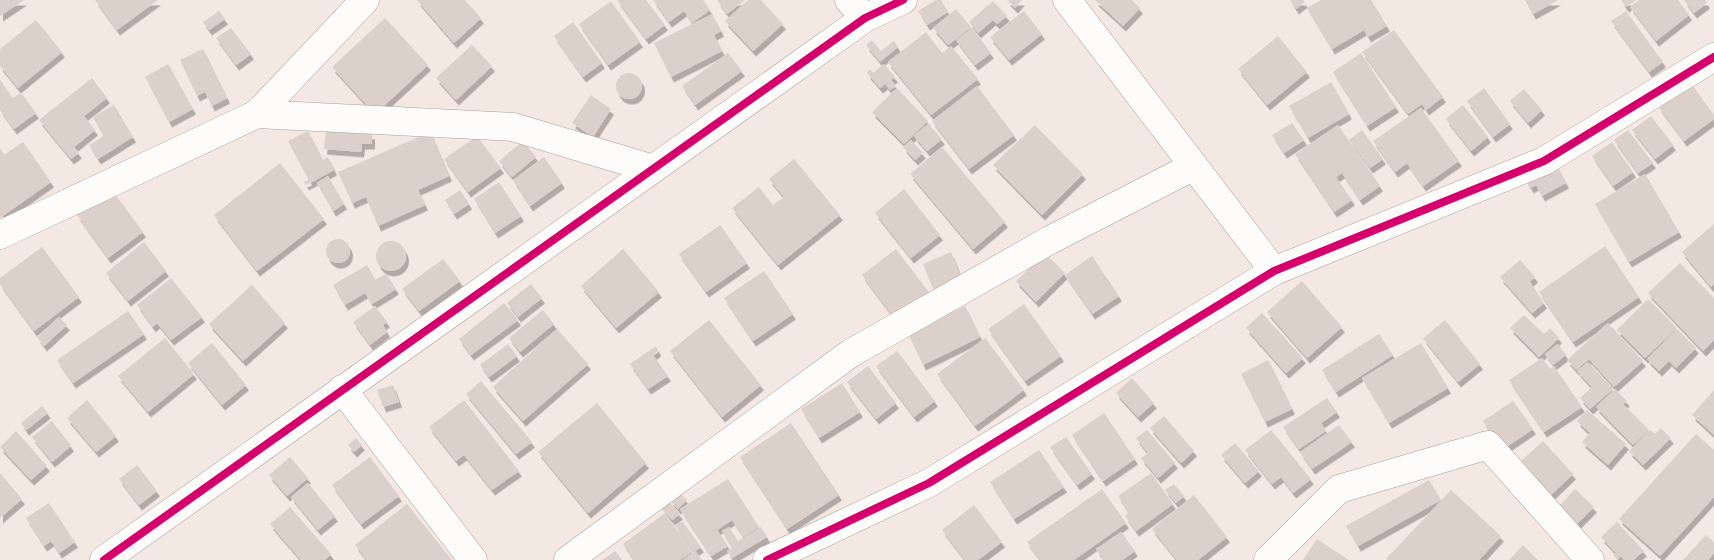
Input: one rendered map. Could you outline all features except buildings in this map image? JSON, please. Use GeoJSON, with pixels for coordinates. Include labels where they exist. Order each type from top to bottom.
{"type":"FeatureCollection","features":[{"type":"Feature","properties":{"kind":"street"},"geometry":{"type":"LineString","coordinates":[[0,235],[257,114],[365,0]]}},
{"type":"Feature","properties":{"kind":"street"},"geometry":{"type":"LineString","coordinates":[[104,560],[653,169],[857,9],[903,0]]}},
{"type":"Feature","properties":{"kind":"street"},"geometry":{"type":"LineString","coordinates":[[1067,0],[1274,271]]}},
{"type":"Feature","properties":{"kind":"street"},"geometry":{"type":"LineString","coordinates":[[767,560],[930,483],[1274,271],[1544,161],[1714,56]]}},
{"type":"Feature","properties":{"kind":"street"},"geometry":{"type":"LineString","coordinates":[[257,114],[513,127],[653,169]]}},
{"type":"Feature","properties":{"kind":"street"},"geometry":{"type":"LineString","coordinates":[[568,560],[851,353],[1050,240],[1194,166]]}},
{"type":"Feature","properties":{"kind":"street"},"geometry":{"type":"LineString","coordinates":[[342,389],[473,560]]}},
{"type":"Feature","properties":{"kind":"street"},"geometry":{"type":"LineString","coordinates":[[1268,560],[1339,490],[1488,445],[1590,560]]}},
{"type":"Feature","properties":{"kind":"cycle path"},"geometry":{"type":"LineString","coordinates":[[104,560],[865,18],[903,0]]}},
{"type":"Feature","properties":{"kind":"cycle path"},"geometry":{"type":"LineString","coordinates":[[767,560],[929,483],[1274,271],[1544,161],[1714,57]]}}]}
